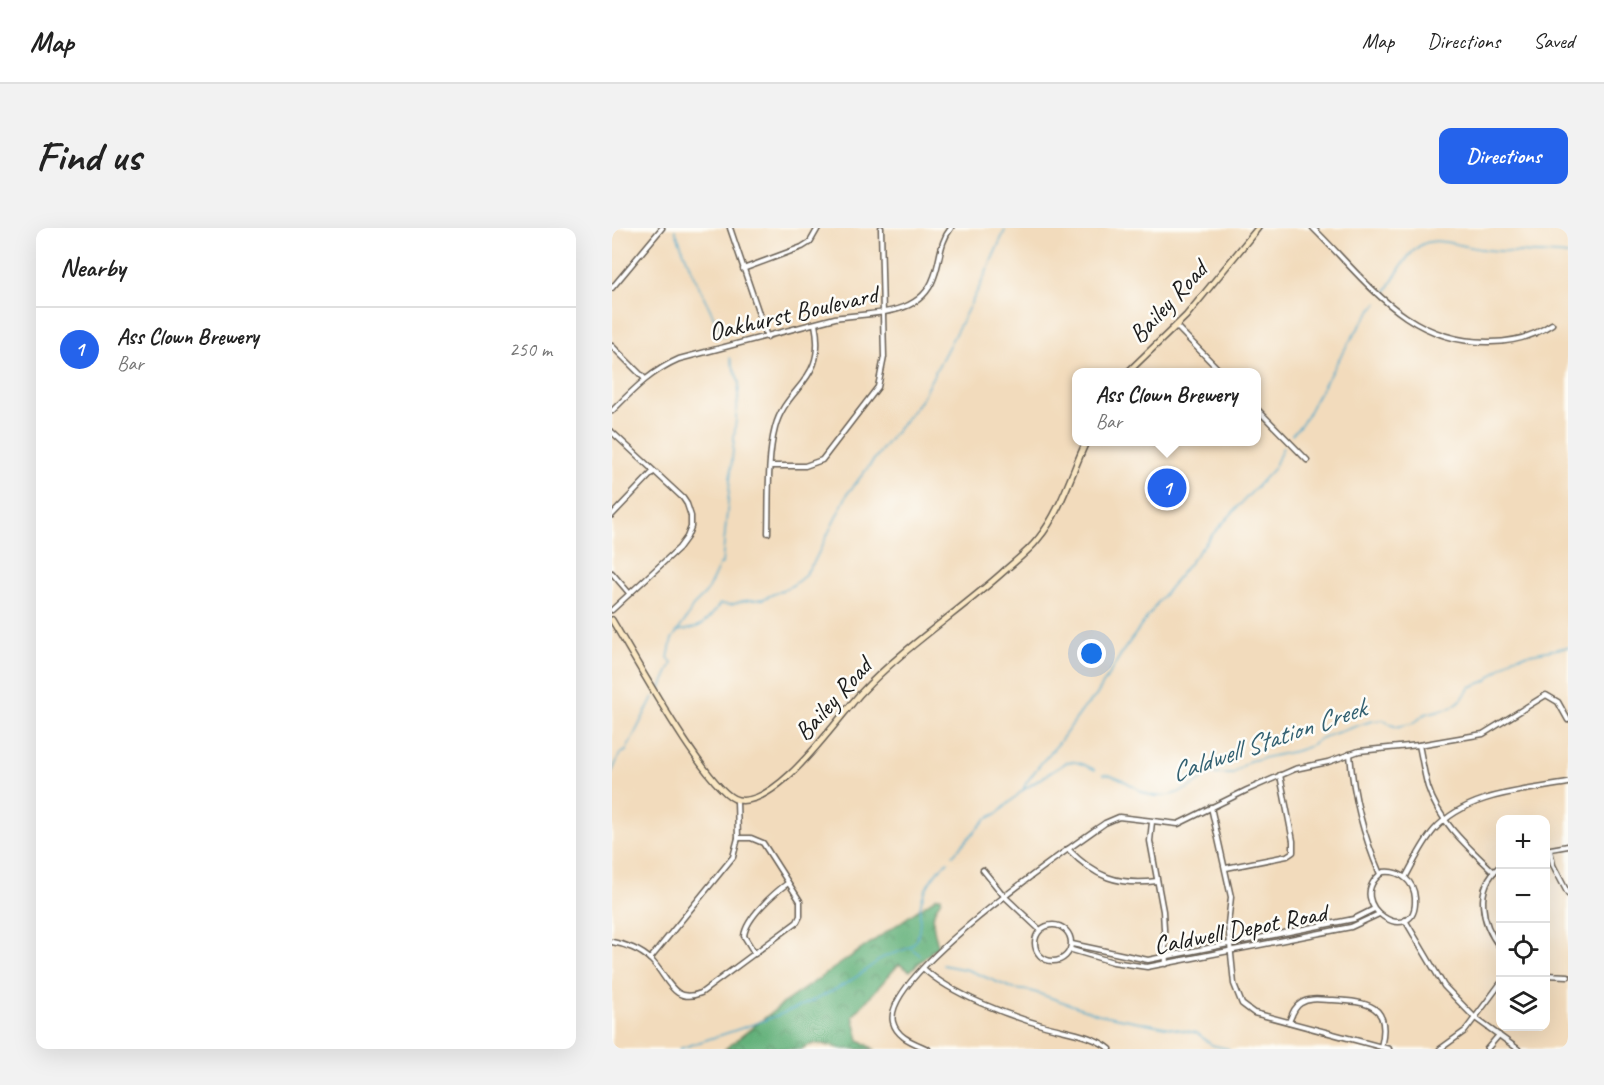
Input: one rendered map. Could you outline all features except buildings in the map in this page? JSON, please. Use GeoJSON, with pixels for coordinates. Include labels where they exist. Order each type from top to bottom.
{"type":"FeatureCollection","features":[{"type":"Feature","properties":{"kind":"street"},"geometry":{"type":"LineString","coordinates":[[612,288],[662,228]]}},
{"type":"Feature","properties":{"kind":"street"},"geometry":{"type":"LineString","coordinates":[[730,228],[767,337]]}},
{"type":"Feature","properties":{"kind":"street"},"geometry":{"type":"LineString","coordinates":[[743,269],[806,245],[818,228]]}},
{"type":"Feature","properties":{"kind":"street"},"geometry":{"type":"LineString","coordinates":[[771,466],[805,466],[822,460],[878,387],[884,357],[881,228]]}},
{"type":"Feature","properties":{"kind":"street","name":"Oakhurst Boulevard"},"geometry":{"type":"LineString","coordinates":[[612,411],[645,379],[663,366],[679,359],[858,314],[883,312],[908,306],[927,290],[934,277],[946,230],[951,228]]}},
{"type":"Feature","properties":{"kind":"street","name":"Bailey Road"},"geometry":{"type":"LineString","coordinates":[[1132,368],[1176,326],[1258,228]]}},
{"type":"Feature","properties":{"kind":"street"},"geometry":{"type":"LineString","coordinates":[[1312,228],[1392,309],[1427,331],[1454,339],[1495,342],[1522,337],[1552,324]]}},
{"type":"Feature","properties":{"kind":"street"},"geometry":{"type":"LineString","coordinates":[[768,533],[773,437],[778,418],[814,366],[815,324]]}},
{"type":"Feature","properties":{"kind":"street"},"geometry":{"type":"LineString","coordinates":[[1176,326],[1217,368]]}},
{"type":"Feature","properties":{"kind":"street"},"geometry":{"type":"LineString","coordinates":[[612,346],[645,379]]}},
{"type":"Feature","properties":{"kind":"street"},"geometry":{"type":"LineString","coordinates":[[1261,413],[1307,460]]}},
{"type":"Feature","properties":{"kind":"street"},"geometry":{"type":"LineString","coordinates":[[612,432],[687,504],[691,516],[691,527],[679,549],[612,610]]}},
{"type":"Feature","properties":{"kind":"street","name":"Bailey Road"},"geometry":{"type":"LineString","coordinates":[[737,800],[748,800],[760,796],[781,784],[836,725],[859,695],[899,656],[962,608],[1034,544],[1050,523],[1084,446]]}},
{"type":"Feature","properties":{"kind":"street"},"geometry":{"type":"LineString","coordinates":[[612,515],[653,472]]}},
{"type":"Feature","properties":{"kind":"street"},"geometry":{"type":"LineString","coordinates":[[612,573],[629,593]]}},
{"type":"Feature","properties":{"kind":"street"},"geometry":{"type":"LineString","coordinates":[[612,620],[695,757],[723,791],[737,800],[738,838],[733,857],[650,959]]}},
{"type":"Feature","properties":{"kind":"street"},"geometry":{"type":"LineString","coordinates":[[928,1049],[902,1037],[892,1020],[896,1003],[906,986],[978,916],[1112,819],[1127,817],[1178,824],[1280,775],[1350,754],[1371,749],[1419,745],[1483,734],[1544,695],[1550,695],[1558,702],[1568,720]]}},
{"type":"Feature","properties":{"kind":"street"},"geometry":{"type":"LineString","coordinates":[[1419,745],[1428,788],[1445,820],[1494,872]]}},
{"type":"Feature","properties":{"kind":"street"},"geometry":{"type":"LineString","coordinates":[[1350,754],[1364,828],[1380,874]]}},
{"type":"Feature","properties":{"kind":"street"},"geometry":{"type":"LineString","coordinates":[[1226,868],[1293,852],[1280,775]]}},
{"type":"Feature","properties":{"kind":"street"},"geometry":{"type":"LineString","coordinates":[[1405,878],[1429,837],[1445,820],[1478,800],[1568,783]]}},
{"type":"Feature","properties":{"kind":"street"},"geometry":{"type":"LineString","coordinates":[[1211,807],[1231,897],[1228,924],[1234,984],[1242,1004],[1254,1013],[1389,1049]]}},
{"type":"Feature","properties":{"kind":"street"},"geometry":{"type":"LineString","coordinates":[[1152,822],[1150,841],[1163,911],[1166,964]]}},
{"type":"Feature","properties":{"kind":"street"},"geometry":{"type":"LineString","coordinates":[[612,942],[632,948],[650,959],[674,990],[688,996],[701,993],[797,922],[800,916],[800,901],[763,843],[755,838],[738,838]]}},
{"type":"Feature","properties":{"kind":"street"},"geometry":{"type":"LineString","coordinates":[[1550,850],[1568,846]]}},
{"type":"Feature","properties":{"kind":"street"},"geometry":{"type":"LineString","coordinates":[[1068,849],[1083,865],[1109,879],[1134,883],[1157,881]]}},
{"type":"Feature","properties":{"kind":"street"},"geometry":{"type":"LineString","coordinates":[[1550,856],[1568,894]]}},
{"type":"Feature","properties":{"kind":"street"},"geometry":{"type":"LineString","coordinates":[[1496,940],[1487,926],[1483,895],[1497,869]]}},
{"type":"Feature","properties":{"kind":"street"},"geometry":{"type":"LineString","coordinates":[[982,870],[1004,896],[1039,929]]}},
{"type":"Feature","properties":{"kind":"street"},"geometry":{"type":"LineString","coordinates":[[1389,872],[1405,878],[1412,887],[1415,903],[1412,913],[1405,920],[1390,921],[1374,909],[1371,889],[1373,882],[1380,874],[1389,872]]}},
{"type":"Feature","properties":{"kind":"street"},"geometry":{"type":"LineString","coordinates":[[754,954],[744,936],[746,926],[774,893],[788,883]]}},
{"type":"Feature","properties":{"kind":"street","name":"Caldwell Depot Road"},"geometry":{"type":"LineString","coordinates":[[1072,944],[1148,960],[1354,919],[1374,909]]}},
{"type":"Feature","properties":{"kind":"street","name":"Caldwell Depot Road"},"geometry":{"type":"LineString","coordinates":[[1072,950],[1147,967],[1351,927],[1379,914]]}},
{"type":"Feature","properties":{"kind":"street"},"geometry":{"type":"LineString","coordinates":[[1405,920],[1444,986],[1475,1018],[1518,1049]]}},
{"type":"Feature","properties":{"kind":"street"},"geometry":{"type":"LineString","coordinates":[[1052,926],[1065,929],[1071,936],[1072,950],[1057,961],[1049,962],[1043,959],[1035,948],[1034,941],[1039,929],[1052,926]]}},
{"type":"Feature","properties":{"kind":"street"},"geometry":{"type":"LineString","coordinates":[[924,969],[937,981],[1016,1018],[1096,1041],[1110,1049]]}},
{"type":"Feature","properties":{"kind":"street"},"geometry":{"type":"LineString","coordinates":[[1550,975],[1568,976]]}},
{"type":"Feature","properties":{"kind":"street"},"geometry":{"type":"LineString","coordinates":[[1440,1049],[1465,1031],[1496,989]]}},
{"type":"Feature","properties":{"kind":"street"},"geometry":{"type":"LineString","coordinates":[[1289,1022],[1295,1009],[1306,1000],[1364,1002],[1374,1008],[1382,1018],[1384,1032],[1381,1047]]}},
{"type":"Feature","properties":{"kind":"street"},"geometry":{"type":"LineString","coordinates":[[1487,1049],[1498,1035]]}},
{"type":"Feature","properties":{"kind":"green space"},"geometry":{"type":"Polygon","coordinates":[[[937,897],[941,897],[941,901],[934,911],[933,922],[938,946],[910,971],[899,964],[853,1016],[859,1040],[874,1049],[844,1049],[813,1044],[801,1049],[725,1049],[785,1002],[937,897]]]}},
{"type":"Feature","properties":{"kind":"waterway"},"geometry":{"type":"LineString","coordinates":[[677,631],[692,629],[703,624],[720,604],[731,605],[763,599],[793,585],[803,577],[814,562],[848,493],[920,401],[980,286],[1006,228]]}},
{"type":"Feature","properties":{"kind":"waterway"},"geometry":{"type":"LineString","coordinates":[[675,230],[692,272],[723,336]]}},
{"type":"Feature","properties":{"kind":"waterway"},"geometry":{"type":"LineString","coordinates":[[1385,293],[1410,255],[1427,242],[1441,241],[1498,251],[1568,255]]}},
{"type":"Feature","properties":{"kind":"waterway"},"geometry":{"type":"LineString","coordinates":[[1292,434],[1305,420],[1346,348],[1377,303]]}},
{"type":"Feature","properties":{"kind":"waterway"},"geometry":{"type":"LineString","coordinates":[[659,692],[672,663],[668,658],[672,639],[692,607],[706,593],[722,564],[739,382],[730,358]]}},
{"type":"Feature","properties":{"kind":"waterway"},"geometry":{"type":"LineString","coordinates":[[1023,790],[1042,762],[1096,696],[1123,651],[1159,601],[1211,536],[1274,468],[1283,447]]}},
{"type":"Feature","properties":{"kind":"waterway","name":"Caldwell Station Creek"},"geometry":{"type":"LineString","coordinates":[[1103,774],[1121,779],[1153,796],[1170,795],[1196,784],[1210,774],[1233,774],[1249,761],[1296,751],[1308,747],[1321,738],[1372,721],[1383,720],[1396,727],[1414,723],[1425,714],[1452,707],[1462,699],[1470,687],[1486,681],[1514,657],[1568,647]]}},
{"type":"Feature","properties":{"kind":"waterway"},"geometry":{"type":"LineString","coordinates":[[612,772],[620,754],[626,751],[653,697]]}},
{"type":"Feature","properties":{"kind":"waterway","name":"Caldwell Station Creek"},"geometry":{"type":"LineString","coordinates":[[953,855],[986,819],[998,813],[1023,790],[1067,762],[1078,763],[1095,770]]}},
{"type":"Feature","properties":{"kind":"waterway","name":"Caldwell Station Creek"},"geometry":{"type":"LineString","coordinates":[[679,1049],[764,1021],[805,1004],[850,981],[882,958],[908,948],[917,938],[921,902],[926,889],[938,870],[948,862]]}},
{"type":"Feature","properties":{"kind":"waterway"},"geometry":{"type":"LineString","coordinates":[[911,948],[920,955]]}},
{"type":"Feature","properties":{"kind":"waterway"},"geometry":{"type":"LineString","coordinates":[[943,965],[968,970],[1014,989],[1031,991],[1098,1014],[1197,1033],[1212,1045],[1229,1049]]}},
{"type":"Feature","properties":{"kind":"place","name":"Ass Clown Brewery"},"geometry":{"type":"Point","coordinates":[1167,488]}}]}
